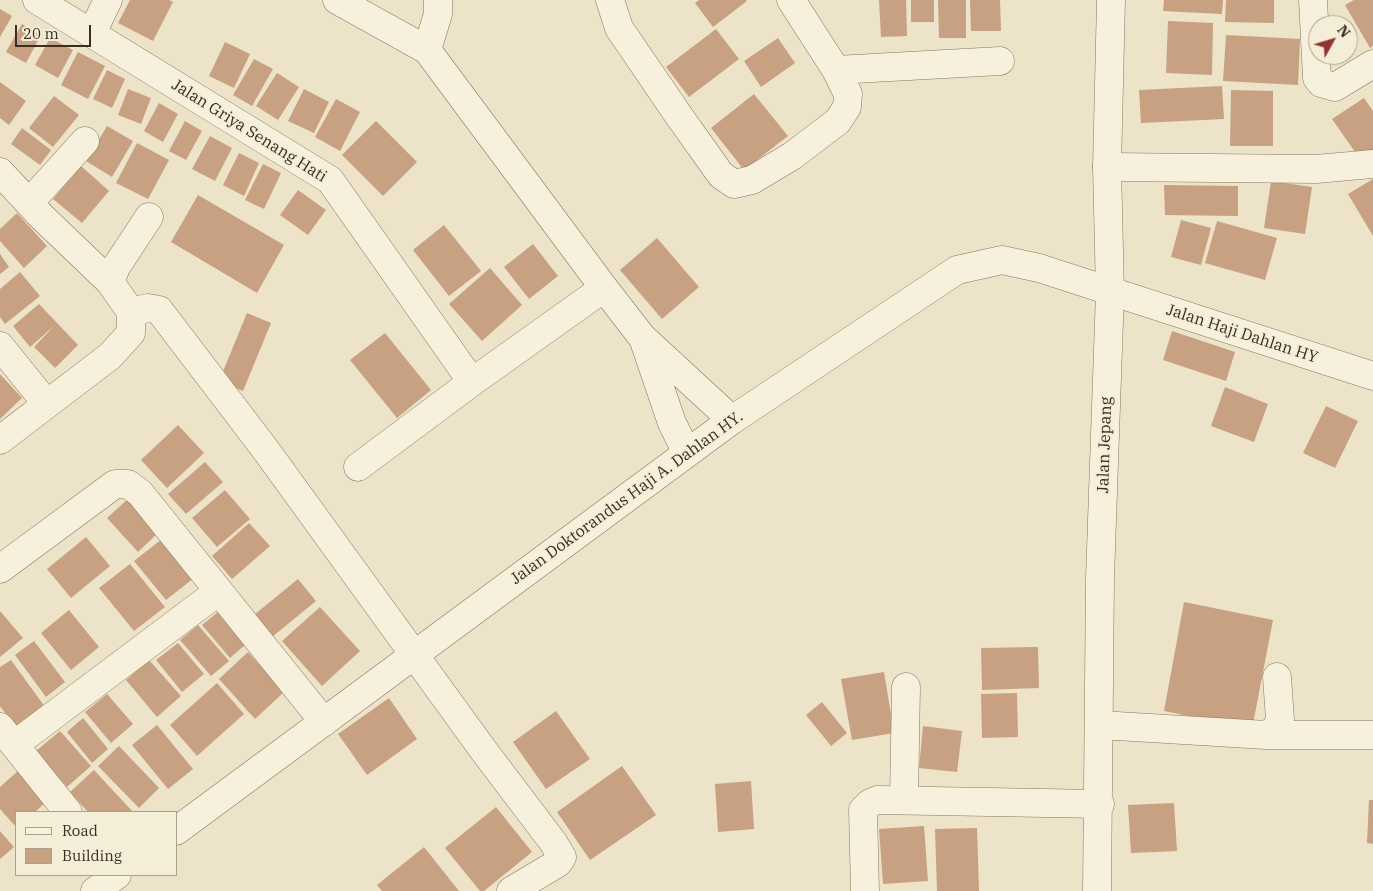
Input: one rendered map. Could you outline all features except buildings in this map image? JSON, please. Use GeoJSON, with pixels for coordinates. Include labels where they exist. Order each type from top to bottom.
{"type":"FeatureCollection","features":[{"type":"Feature","properties":{"kind":"street","name":"Jalan Griya Senang Hati"},"geometry":{"type":"LineString","coordinates":[[37,0],[330,180],[472,382]]}},
{"type":"Feature","properties":{"kind":"street"},"geometry":{"type":"LineString","coordinates":[[92,33],[108,0]]}},
{"type":"Feature","properties":{"kind":"street"},"geometry":{"type":"LineString","coordinates":[[337,0],[428,50],[642,337],[732,420]]}},
{"type":"Feature","properties":{"kind":"street"},"geometry":{"type":"LineString","coordinates":[[428,50],[438,14],[438,0]]}},
{"type":"Feature","properties":{"kind":"street"},"geometry":{"type":"LineString","coordinates":[[610,0],[619,28],[721,175],[734,184],[752,180],[792,156],[838,121],[847,107],[848,94],[836,70],[791,0]]}},
{"type":"Feature","properties":{"kind":"street","name":"Jalan Jepang"},"geometry":{"type":"LineString","coordinates":[[1097,891],[1100,804],[1100,578],[1110,292],[1107,167],[1111,0]]}},
{"type":"Feature","properties":{"kind":"street"},"geometry":{"type":"LineString","coordinates":[[1313,0],[1317,78],[1321,82],[1335,87],[1373,64]]}},
{"type":"Feature","properties":{"kind":"street"},"geometry":{"type":"LineString","coordinates":[[836,70],[1000,61]]}},
{"type":"Feature","properties":{"kind":"street"},"geometry":{"type":"LineString","coordinates":[[29,204],[85,141]]}},
{"type":"Feature","properties":{"kind":"street"},"geometry":{"type":"LineString","coordinates":[[1107,167],[1316,169],[1373,164]]}},
{"type":"Feature","properties":{"kind":"street"},"geometry":{"type":"LineString","coordinates":[[0,172],[29,204],[110,282],[131,312],[131,333],[110,356],[0,440]]}},
{"type":"Feature","properties":{"kind":"street"},"geometry":{"type":"LineString","coordinates":[[110,282],[116,267],[149,217]]}},
{"type":"Feature","properties":{"kind":"street","name":"Jalan Doktorandus Haji A. Dahlan HY."},"geometry":{"type":"LineString","coordinates":[[178,831],[732,420],[956,270],[1002,260],[1039,268],[1110,292]]}},
{"type":"Feature","properties":{"kind":"street"},"geometry":{"type":"LineString","coordinates":[[358,467],[472,382],[604,288]]}},
{"type":"Feature","properties":{"kind":"street","name":"Jalan Haji Dahlan HY"},"geometry":{"type":"LineString","coordinates":[[1110,292],[1372,375]]}},
{"type":"Feature","properties":{"kind":"street"},"geometry":{"type":"LineString","coordinates":[[131,312],[148,308],[159,310],[265,449],[560,852],[562,858],[558,864],[511,891]]}},
{"type":"Feature","properties":{"kind":"street"},"geometry":{"type":"LineString","coordinates":[[642,337],[672,423],[687,453]]}},
{"type":"Feature","properties":{"kind":"street"},"geometry":{"type":"LineString","coordinates":[[0,346],[46,403]]}},
{"type":"Feature","properties":{"kind":"street"},"geometry":{"type":"LineString","coordinates":[[0,569],[115,484],[128,484],[140,493],[324,722]]}},
{"type":"Feature","properties":{"kind":"street"},"geometry":{"type":"LineString","coordinates":[[67,811],[7,736],[218,591]]}},
{"type":"Feature","properties":{"kind":"street"},"geometry":{"type":"LineString","coordinates":[[1266,735],[1275,730],[1280,720],[1277,677]]}},
{"type":"Feature","properties":{"kind":"street"},"geometry":{"type":"LineString","coordinates":[[904,800],[906,686]]}},
{"type":"Feature","properties":{"kind":"street"},"geometry":{"type":"LineString","coordinates":[[1100,725],[1266,735],[1373,735]]}},
{"type":"Feature","properties":{"kind":"street"},"geometry":{"type":"LineString","coordinates":[[865,891],[863,810],[870,803],[877,800],[1100,804]]}},
{"type":"Feature","properties":{"kind":"street"},"geometry":{"type":"LineString","coordinates":[[95,891],[116,876]]}}]}
